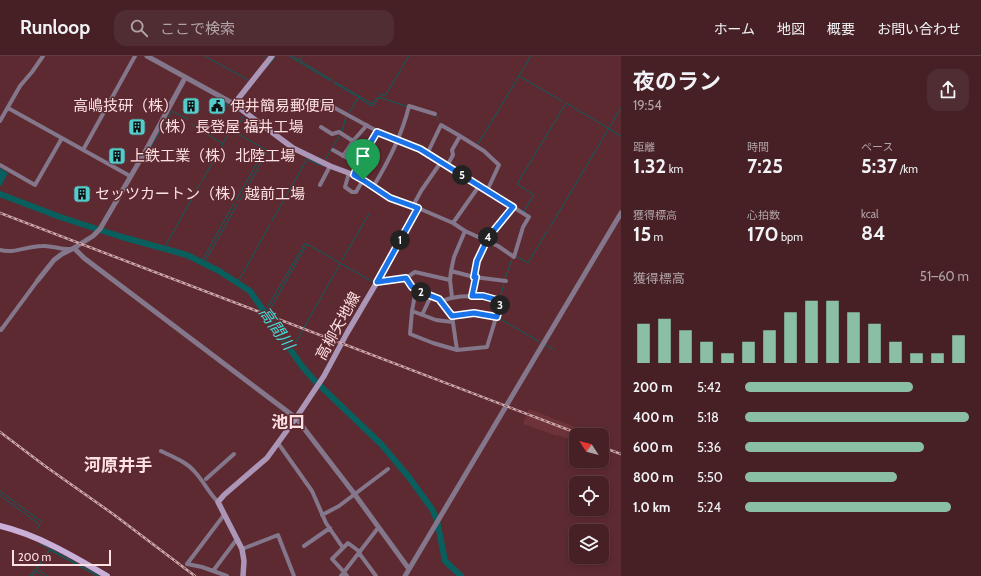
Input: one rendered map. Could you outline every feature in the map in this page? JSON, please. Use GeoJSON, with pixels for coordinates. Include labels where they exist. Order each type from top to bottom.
{"type":"FeatureCollection","features":[{"type":"Feature","properties":{"kind":"main road"},"geometry":{"type":"LineString","coordinates":[[272,56],[234,104],[293,148],[363,180],[390,198],[415,207]]}},
{"type":"Feature","properties":{"kind":"main road","name":"高柳矢地線"},"geometry":{"type":"LineString","coordinates":[[218,502],[224,494],[267,458],[311,396],[324,376],[377,282],[415,207]]}},
{"type":"Feature","properties":{"kind":"main road"},"geometry":{"type":"LineString","coordinates":[[218,502],[242,549],[244,561],[243,576]]}},
{"type":"Feature","properties":{"kind":"main road"},"geometry":{"type":"LineString","coordinates":[[0,526],[34,537],[79,559],[107,576]]}},
{"type":"Feature","properties":{"kind":"street"},"geometry":{"type":"LineString","coordinates":[[0,121],[20,86],[43,56]]}},
{"type":"Feature","properties":{"kind":"street"},"geometry":{"type":"LineString","coordinates":[[83,150],[135,56]]}},
{"type":"Feature","properties":{"kind":"street"},"geometry":{"type":"LineString","coordinates":[[147,56],[234,104]]}},
{"type":"Feature","properties":{"kind":"street"},"geometry":{"type":"LineString","coordinates":[[0,329],[1,330],[54,260],[93,236],[102,226],[146,150],[185,78]]}},
{"type":"Feature","properties":{"kind":"street"},"geometry":{"type":"LineString","coordinates":[[322,101],[377,132],[420,149],[427,154],[441,162],[529,217],[523,227],[514,257],[487,240],[465,231],[453,223],[415,207],[421,191],[441,162]]}},
{"type":"Feature","properties":{"kind":"street"},"geometry":{"type":"LineString","coordinates":[[373,187],[398,140],[410,106],[435,114]]}},
{"type":"Feature","properties":{"kind":"street"},"geometry":{"type":"LineString","coordinates":[[8,108],[130,176]]}},
{"type":"Feature","properties":{"kind":"street"},"geometry":{"type":"LineString","coordinates":[[427,154],[440,125],[484,150],[499,165],[487,191]]}},
{"type":"Feature","properties":{"kind":"street"},"geometry":{"type":"LineString","coordinates":[[344,156],[353,140],[367,126]]}},
{"type":"Feature","properties":{"kind":"street"},"geometry":{"type":"LineString","coordinates":[[321,127],[332,134],[339,132],[353,140]]}},
{"type":"Feature","properties":{"kind":"street"},"geometry":{"type":"LineString","coordinates":[[363,180],[356,192],[352,192],[345,186],[377,132]]}},
{"type":"Feature","properties":{"kind":"street"},"geometry":{"type":"LineString","coordinates":[[447,166],[453,155],[452,150],[460,136]]}},
{"type":"Feature","properties":{"kind":"street"},"geometry":{"type":"LineString","coordinates":[[0,165],[35,185],[62,138]]}},
{"type":"Feature","properties":{"kind":"street"},"geometry":{"type":"LineString","coordinates":[[333,150],[358,164]]}},
{"type":"Feature","properties":{"kind":"street"},"geometry":{"type":"LineString","coordinates":[[320,185],[330,166]]}},
{"type":"Feature","properties":{"kind":"street"},"geometry":{"type":"LineString","coordinates":[[453,223],[479,186]]}},
{"type":"Feature","properties":{"kind":"street"},"geometry":{"type":"LineString","coordinates":[[472,296],[477,261],[487,240],[513,207]]}},
{"type":"Feature","properties":{"kind":"street"},"geometry":{"type":"LineString","coordinates":[[405,576],[621,213]]}},
{"type":"Feature","properties":{"kind":"street"},"geometry":{"type":"LineString","coordinates":[[452,297],[450,280],[454,257],[465,231]]}},
{"type":"Feature","properties":{"kind":"street"},"geometry":{"type":"LineString","coordinates":[[0,250],[16,251],[41,246],[55,246],[63,250],[74,248]]}},
{"type":"Feature","properties":{"kind":"street"},"geometry":{"type":"LineString","coordinates":[[74,248],[84,258],[296,418],[409,569]]}},
{"type":"Feature","properties":{"kind":"street"},"geometry":{"type":"LineString","coordinates":[[452,271],[475,277],[506,281]]}},
{"type":"Feature","properties":{"kind":"street"},"geometry":{"type":"LineString","coordinates":[[377,282],[406,278],[415,272],[450,280]]}},
{"type":"Feature","properties":{"kind":"street"},"geometry":{"type":"LineString","coordinates":[[406,278],[416,290],[442,301],[452,316],[457,350]]}},
{"type":"Feature","properties":{"kind":"street"},"geometry":{"type":"LineString","coordinates":[[416,290],[410,334],[457,350],[487,347],[501,301],[483,296],[452,297],[442,301]]}},
{"type":"Feature","properties":{"kind":"street"},"geometry":{"type":"LineString","coordinates":[[422,315],[431,296]]}},
{"type":"Feature","properties":{"kind":"street"},"geometry":{"type":"LineString","coordinates":[[412,311],[436,320],[453,322]]}},
{"type":"Feature","properties":{"kind":"street"},"geometry":{"type":"LineString","coordinates":[[452,316],[474,313],[497,317]]}},
{"type":"Feature","properties":{"kind":"street"},"geometry":{"type":"LineString","coordinates":[[278,443],[312,491],[322,515],[343,548]]}},
{"type":"Feature","properties":{"kind":"street"},"geometry":{"type":"LineString","coordinates":[[161,451],[186,464],[195,472],[210,495],[218,502]]}},
{"type":"Feature","properties":{"kind":"street"},"geometry":{"type":"LineString","coordinates":[[206,479],[234,454]]}},
{"type":"Feature","properties":{"kind":"street"},"geometry":{"type":"LineString","coordinates":[[322,515],[339,506],[388,469]]}},
{"type":"Feature","properties":{"kind":"street"},"geometry":{"type":"LineString","coordinates":[[224,515],[187,564],[202,567],[227,576]]}},
{"type":"Feature","properties":{"kind":"street"},"geometry":{"type":"LineString","coordinates":[[304,546],[330,528]]}},
{"type":"Feature","properties":{"kind":"street"},"geometry":{"type":"LineString","coordinates":[[376,576],[359,552],[348,543],[332,559],[344,575],[359,552],[378,528]]}},
{"type":"Feature","properties":{"kind":"street"},"geometry":{"type":"LineString","coordinates":[[242,549],[278,534],[294,576]]}},
{"type":"Feature","properties":{"kind":"street"},"geometry":{"type":"LineString","coordinates":[[213,571],[237,539]]}},
{"type":"Feature","properties":{"kind":"shaded area"},"geometry":{"type":"Polygon","coordinates":[[[529,409],[577,428],[569,428],[569,439],[523,424],[529,409]]]}},
{"type":"Feature","properties":{"kind":"water"},"geometry":{"type":"Polygon","coordinates":[[[0,168],[8,173],[1,186],[0,186],[0,168]]]}},
{"type":"Feature","properties":{"kind":"waterway"},"geometry":{"type":"LineString","coordinates":[[205,56],[248,80]]}},
{"type":"Feature","properties":{"kind":"waterway"},"geometry":{"type":"LineString","coordinates":[[268,66],[276,56]]}},
{"type":"Feature","properties":{"kind":"waterway"},"geometry":{"type":"LineString","coordinates":[[289,56],[331,81]]}},
{"type":"Feature","properties":{"kind":"waterway"},"geometry":{"type":"LineString","coordinates":[[292,56],[332,80]]}},
{"type":"Feature","properties":{"kind":"waterway"},"geometry":{"type":"LineString","coordinates":[[300,60],[302,56]]}},
{"type":"Feature","properties":{"kind":"waterway"},"geometry":{"type":"LineString","coordinates":[[379,94],[385,96],[409,56]]}},
{"type":"Feature","properties":{"kind":"waterway"},"geometry":{"type":"LineString","coordinates":[[478,144],[531,56]]}},
{"type":"Feature","properties":{"kind":"waterway"},"geometry":{"type":"LineString","coordinates":[[519,76],[562,101]]}},
{"type":"Feature","properties":{"kind":"waterway"},"geometry":{"type":"LineString","coordinates":[[335,82],[359,96]]}},
{"type":"Feature","properties":{"kind":"waterway"},"geometry":{"type":"LineString","coordinates":[[334,83],[356,96]]}},
{"type":"Feature","properties":{"kind":"waterway"},"geometry":{"type":"LineString","coordinates":[[349,113],[359,96],[372,104],[377,98]]}},
{"type":"Feature","properties":{"kind":"waterway"},"geometry":{"type":"LineString","coordinates":[[359,98],[371,106],[374,105],[379,97],[408,107]]}},
{"type":"Feature","properties":{"kind":"waterway"},"geometry":{"type":"LineString","coordinates":[[224,103],[240,112]]}},
{"type":"Feature","properties":{"kind":"waterway"},"geometry":{"type":"LineString","coordinates":[[526,213],[524,211],[534,195],[517,184],[566,103],[621,136]]}},
{"type":"Feature","properties":{"kind":"waterway"},"geometry":{"type":"LineString","coordinates":[[550,227],[621,108]]}},
{"type":"Feature","properties":{"kind":"waterway"},"geometry":{"type":"LineString","coordinates":[[149,150],[172,111],[188,119]]}},
{"type":"Feature","properties":{"kind":"waterway"},"geometry":{"type":"LineString","coordinates":[[223,143],[231,130],[234,132],[244,115]]}},
{"type":"Feature","properties":{"kind":"waterway"},"geometry":{"type":"LineString","coordinates":[[435,116],[437,116],[438,121]]}},
{"type":"Feature","properties":{"kind":"waterway"},"geometry":{"type":"LineString","coordinates":[[342,131],[346,117]]}},
{"type":"Feature","properties":{"kind":"waterway"},"geometry":{"type":"LineString","coordinates":[[191,124],[223,144],[202,181]]}},
{"type":"Feature","properties":{"kind":"waterway"},"geometry":{"type":"LineString","coordinates":[[234,132],[265,149],[236,200]]}},
{"type":"Feature","properties":{"kind":"waterway"},"geometry":{"type":"LineString","coordinates":[[332,148],[340,135]]}},
{"type":"Feature","properties":{"kind":"waterway"},"geometry":{"type":"LineString","coordinates":[[239,202],[268,150],[265,149]]}},
{"type":"Feature","properties":{"kind":"waterway"},"geometry":{"type":"LineString","coordinates":[[325,160],[331,150]]}},
{"type":"Feature","properties":{"kind":"waterway"},"geometry":{"type":"LineString","coordinates":[[272,221],[307,159],[322,166]]}},
{"type":"Feature","properties":{"kind":"waterway"},"geometry":{"type":"LineString","coordinates":[[166,245],[200,184]]}},
{"type":"Feature","properties":{"kind":"waterway","name":"高間川"},"geometry":{"type":"LineString","coordinates":[[0,194],[60,217],[122,237],[187,255],[219,271],[250,291],[301,365],[314,380],[381,444],[408,476],[432,509],[437,520],[445,561],[461,576]]}},
{"type":"Feature","properties":{"kind":"waterway"},"geometry":{"type":"LineString","coordinates":[[203,259],[234,203]]}},
{"type":"Feature","properties":{"kind":"waterway"},"geometry":{"type":"LineString","coordinates":[[205,261],[237,205]]}},
{"type":"Feature","properties":{"kind":"waterway"},"geometry":{"type":"LineString","coordinates":[[342,260],[369,214]]}},
{"type":"Feature","properties":{"kind":"waterway"},"geometry":{"type":"LineString","coordinates":[[236,282],[241,277],[270,224]]}},
{"type":"Feature","properties":{"kind":"waterway"},"geometry":{"type":"LineString","coordinates":[[518,257],[528,263],[548,230]]}},
{"type":"Feature","properties":{"kind":"waterway"},"geometry":{"type":"LineString","coordinates":[[266,310],[305,243]]}},
{"type":"Feature","properties":{"kind":"waterway"},"geometry":{"type":"LineString","coordinates":[[268,313],[307,244],[373,282]]}},
{"type":"Feature","properties":{"kind":"waterway"},"geometry":{"type":"LineString","coordinates":[[505,279],[512,259]]}},
{"type":"Feature","properties":{"kind":"waterway"},"geometry":{"type":"LineString","coordinates":[[293,347],[340,264]]}},
{"type":"Feature","properties":{"kind":"waterway"},"geometry":{"type":"LineString","coordinates":[[500,299],[504,283]]}},
{"type":"Feature","properties":{"kind":"waterway"},"geometry":{"type":"LineString","coordinates":[[452,313],[467,312]]}},
{"type":"Feature","properties":{"kind":"waterway"},"geometry":{"type":"LineString","coordinates":[[500,319],[540,342]]}},
{"type":"Feature","properties":{"kind":"waterway"},"geometry":{"type":"LineString","coordinates":[[546,345],[554,350]]}},
{"type":"Feature","properties":{"kind":"waterway"},"geometry":{"type":"LineString","coordinates":[[0,491],[42,522]]}},
{"type":"Feature","properties":{"kind":"waterway"},"geometry":{"type":"LineString","coordinates":[[0,495],[40,525],[37,530]]}},
{"type":"Feature","properties":{"kind":"waterway"},"geometry":{"type":"LineString","coordinates":[[30,576],[50,549],[40,544]]}},
{"type":"Feature","properties":{"kind":"waterway"},"geometry":{"type":"LineString","coordinates":[[50,549],[100,576]]}},
{"type":"Feature","properties":{"kind":"waterway"},"geometry":{"type":"LineString","coordinates":[[37,568],[50,550],[97,576]]}},
{"type":"Feature","properties":{"kind":"waterway"},"geometry":{"type":"LineString","coordinates":[[38,569],[47,576]]}},
{"type":"Feature","properties":{"kind":"waterway"},"geometry":{"type":"LineString","coordinates":[[32,576],[36,571],[42,576]]}},
{"type":"Feature","properties":{"kind":"railway"},"geometry":{"type":"LineString","coordinates":[[0,213],[569,430]]}},
{"type":"Feature","properties":{"kind":"railway"},"geometry":{"type":"LineString","coordinates":[[0,432],[195,576]]}},
{"type":"Feature","properties":{"kind":"railway"},"geometry":{"type":"LineString","coordinates":[[609,450],[621,454]]}},
{"type":"Feature","properties":{"kind":"place","name":"高嶋技研（株）"},"geometry":{"type":"Point","coordinates":[191,106]}},
{"type":"Feature","properties":{"kind":"place","name":"伊井簡易郵便局"},"geometry":{"type":"Point","coordinates":[217,106]}},
{"type":"Feature","properties":{"kind":"place","name":"（株）長登屋 福井工場"},"geometry":{"type":"Point","coordinates":[137,127]}},
{"type":"Feature","properties":{"kind":"place","name":"上鉄工業（株）北陸工場"},"geometry":{"type":"Point","coordinates":[117,156]}},
{"type":"Feature","properties":{"kind":"place","name":"セッツカートン（株）越前工場"},"geometry":{"type":"Point","coordinates":[82,194]}},
{"type":"Feature","properties":{"kind":"district","name":"池口"},"geometry":{"type":"Point","coordinates":[288,422]}},
{"type":"Feature","properties":{"kind":"district","name":"河原井手"},"geometry":{"type":"Point","coordinates":[118,465]}},
{"type":"Feature","properties":{"kind":"route"},"geometry":{"type":"LineString","coordinates":[[377,132],[420,149],[513,207],[486,240],[477,261],[474,277],[476,277],[472,296],[483,296],[501,301],[497,317],[474,313],[452,316],[442,301],[416,290],[406,278],[377,282],[418,208],[390,198],[363,180],[354,175],[358,164],[377,132]]}}]}
